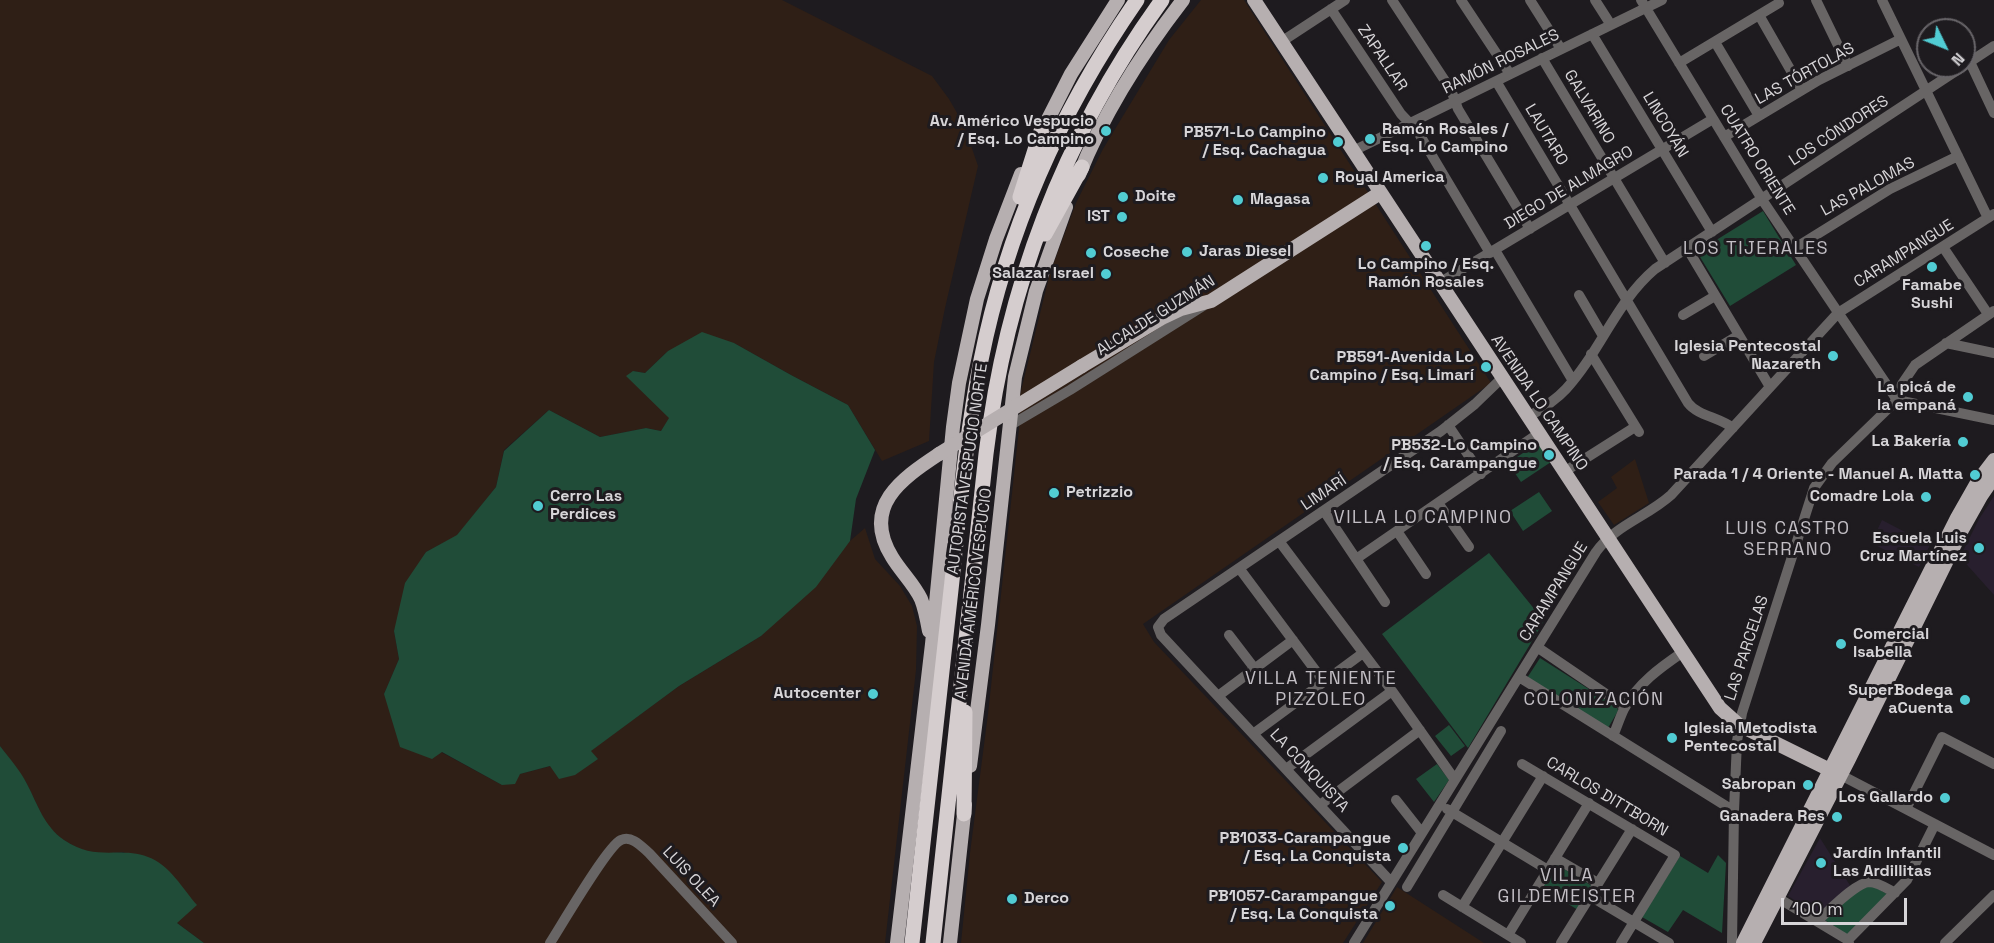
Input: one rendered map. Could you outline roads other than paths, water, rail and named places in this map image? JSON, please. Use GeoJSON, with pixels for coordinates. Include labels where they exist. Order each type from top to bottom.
{"type":"FeatureCollection","features":[{"type":"Feature","properties":{"kind":"highway","name":"AUTOPISTA VESPUCIO NORTE"},"geometry":{"type":"LineString","coordinates":[[912,943],[969,433],[980,366],[995,300],[1021,220],[1059,132],[1095,65],[1137,0]]}},
{"type":"Feature","properties":{"kind":"highway","name":"AUTOPISTA VESPUCIO NORTE"},"geometry":{"type":"LineString","coordinates":[[933,943],[988,433],[1000,363],[1016,300],[1041,221],[1082,128],[1123,57],[1162,0]]}},
{"type":"Feature","properties":{"kind":"highway"},"geometry":{"type":"LineString","coordinates":[[995,300],[1007,238],[1041,131]]}},
{"type":"Feature","properties":{"kind":"highway"},"geometry":{"type":"LineString","coordinates":[[1016,300],[1042,239],[1082,167]]}},
{"type":"Feature","properties":{"kind":"highway"},"geometry":{"type":"LineString","coordinates":[[963,659],[966,723],[964,814]]}},
{"type":"Feature","properties":{"kind":"main road"},"geometry":{"type":"LineString","coordinates":[[897,943],[932,644],[953,427],[964,358],[977,299],[1019,178],[1041,131],[1075,68],[1118,0]]}},
{"type":"Feature","properties":{"kind":"main road","name":"AVENIDA AMÉRICO VESPUCIO"},"geometry":{"type":"LineString","coordinates":[[950,943],[1009,426],[1018,364],[1036,291],[1055,235],[1098,132],[1127,81],[1159,32],[1184,0]]}},
{"type":"Feature","properties":{"kind":"main road","name":"AVENIDA LO CAMPINO"},"geometry":{"type":"LineString","coordinates":[[1254,0],[1720,708],[1739,725],[1835,773]]}},
{"type":"Feature","properties":{"kind":"main road","name":"ALCALDE GUZMÁN"},"geometry":{"type":"LineString","coordinates":[[1211,301],[1380,193]]}},
{"type":"Feature","properties":{"kind":"main road"},"geometry":{"type":"LineString","coordinates":[[932,644],[921,599],[889,552],[883,537],[882,522],[886,502],[897,486],[907,476],[939,454],[1162,318],[1181,309],[1211,301]]}},
{"type":"Feature","properties":{"kind":"main road"},"geometry":{"type":"LineString","coordinates":[[1754,942],[1957,518],[1978,481],[1994,460]]}},
{"type":"Feature","properties":{"kind":"main road"},"geometry":{"type":"LineString","coordinates":[[1754,942],[1778,898],[1835,773],[1963,528],[1994,477]]}},
{"type":"Feature","properties":{"kind":"street"},"geometry":{"type":"LineString","coordinates":[[1281,42],[1345,0]]}},
{"type":"Feature","properties":{"kind":"street"},"geometry":{"type":"LineString","coordinates":[[1392,0],[1451,90],[1458,109],[1530,229]]}},
{"type":"Feature","properties":{"kind":"street"},"geometry":{"type":"LineString","coordinates":[[1461,0],[1510,74]]}},
{"type":"Feature","properties":{"kind":"street"},"geometry":{"type":"LineString","coordinates":[[1530,0],[1561,49]]}},
{"type":"Feature","properties":{"kind":"street"},"geometry":{"type":"LineString","coordinates":[[1595,0],[1611,25]]}},
{"type":"Feature","properties":{"kind":"street","name":"RAMÓN ROSALES"},"geometry":{"type":"LineString","coordinates":[[1353,151],[1611,25],[1643,4],[1662,0]]}},
{"type":"Feature","properties":{"kind":"street"},"geometry":{"type":"LineString","coordinates":[[1816,0],[1848,66]]}},
{"type":"Feature","properties":{"kind":"street"},"geometry":{"type":"LineString","coordinates":[[1882,0],[1958,156],[1991,216]]}},
{"type":"Feature","properties":{"kind":"street"},"geometry":{"type":"LineString","coordinates":[[1679,63],[1779,3]]}},
{"type":"Feature","properties":{"kind":"street","name":"CUATRO ORIENTE"},"geometry":{"type":"LineString","coordinates":[[1643,4],[1762,199],[1897,400]]}},
{"type":"Feature","properties":{"kind":"street","name":"ZAPALLAR"},"geometry":{"type":"LineString","coordinates":[[1331,9],[1401,114],[1418,132],[1573,381]]}},
{"type":"Feature","properties":{"kind":"street"},"geometry":{"type":"LineString","coordinates":[[1759,15],[1802,90]]}},
{"type":"Feature","properties":{"kind":"street","name":"LINCOYÁN"},"geometry":{"type":"LineString","coordinates":[[1592,34],[1712,232]]}},
{"type":"Feature","properties":{"kind":"street","name":"LAS TÓRTOLAS"},"geometry":{"type":"LineString","coordinates":[[1724,137],[1802,90],[1901,39]]}},
{"type":"Feature","properties":{"kind":"street"},"geometry":{"type":"LineString","coordinates":[[1715,42],[1759,116]]}},
{"type":"Feature","properties":{"kind":"street","name":"LOS CÓNDORES"},"geometry":{"type":"LineString","coordinates":[[1976,58],[1994,46]]}},
{"type":"Feature","properties":{"kind":"street","name":"GALVARINO"},"geometry":{"type":"LineString","coordinates":[[1542,58],[1665,263]]}},
{"type":"Feature","properties":{"kind":"street"},"geometry":{"type":"LineString","coordinates":[[1976,75],[1994,113]]}},
{"type":"Feature","properties":{"kind":"street","name":"LOS CÓNDORES"},"geometry":{"type":"LineString","coordinates":[[1528,417],[1553,402],[1573,381],[1627,299],[1640,284],[1665,263],[1947,78]]}},
{"type":"Feature","properties":{"kind":"street","name":"LAUTARO"},"geometry":{"type":"LineString","coordinates":[[1496,81],[1690,406],[1722,420],[1732,428]]}},
{"type":"Feature","properties":{"kind":"street","name":"DIEGO DE ALMAGRO"},"geometry":{"type":"LineString","coordinates":[[1439,284],[1713,119]]}},
{"type":"Feature","properties":{"kind":"street","name":"LAS PALOMAS"},"geometry":{"type":"LineString","coordinates":[[1795,248],[1884,193],[1958,156]]}},
{"type":"Feature","properties":{"kind":"street","name":"CARAMPANGUE"},"geometry":{"type":"LineString","coordinates":[[1354,943],[1596,552],[1608,537],[1665,501],[1838,313],[1991,216]]}},
{"type":"Feature","properties":{"kind":"street"},"geometry":{"type":"LineString","coordinates":[[1943,247],[1991,313],[1910,370],[1897,400],[1994,420]]}},
{"type":"Feature","properties":{"kind":"street"},"geometry":{"type":"LineString","coordinates":[[1687,248],[1770,387]]}},
{"type":"Feature","properties":{"kind":"street"},"geometry":{"type":"LineString","coordinates":[[1579,295],[1604,336]]}},
{"type":"Feature","properties":{"kind":"street"},"geometry":{"type":"LineString","coordinates":[[1683,315],[1715,296]]}},
{"type":"Feature","properties":{"kind":"street","name":"ALCALDE GUZMÁN"},"geometry":{"type":"LineString","coordinates":[[1009,426],[1211,301]]}},
{"type":"Feature","properties":{"kind":"street"},"geometry":{"type":"LineString","coordinates":[[1704,356],[1739,335]]}},
{"type":"Feature","properties":{"kind":"street"},"geometry":{"type":"LineString","coordinates":[[1946,343],[1994,353]]}},
{"type":"Feature","properties":{"kind":"street"},"geometry":{"type":"LineString","coordinates":[[1564,472],[1637,430],[1592,354]]}},
{"type":"Feature","properties":{"kind":"street","name":"LIMARÍ"},"geometry":{"type":"LineString","coordinates":[[1158,627],[1164,619],[1448,425],[1475,404],[1502,378]]}},
{"type":"Feature","properties":{"kind":"street","name":"LAS PARCELAS"},"geometry":{"type":"LineString","coordinates":[[1732,943],[1734,811],[1739,725],[1814,488],[1841,453],[1897,400]]}},
{"type":"Feature","properties":{"kind":"street"},"geometry":{"type":"LineString","coordinates":[[1448,425],[1482,474]]}},
{"type":"Feature","properties":{"kind":"street"},"geometry":{"type":"LineString","coordinates":[[1356,559],[1539,433]]}},
{"type":"Feature","properties":{"kind":"street"},"geometry":{"type":"LineString","coordinates":[[1438,503],[1469,547]]}},
{"type":"Feature","properties":{"kind":"street"},"geometry":{"type":"LineString","coordinates":[[1324,511],[1385,602]]}},
{"type":"Feature","properties":{"kind":"street"},"geometry":{"type":"LineString","coordinates":[[1397,531],[1426,574]]}},
{"type":"Feature","properties":{"kind":"street"},"geometry":{"type":"LineString","coordinates":[[1279,541],[1392,691],[1455,780]]}},
{"type":"Feature","properties":{"kind":"street"},"geometry":{"type":"LineString","coordinates":[[1239,568],[1324,682]]}},
{"type":"Feature","properties":{"kind":"street","name":"LA CONQUISTA"},"geometry":{"type":"LineString","coordinates":[[1158,627],[1161,635],[1392,882]]}},
{"type":"Feature","properties":{"kind":"street"},"geometry":{"type":"LineString","coordinates":[[1229,635],[1255,669]]}},
{"type":"Feature","properties":{"kind":"street"},"geometry":{"type":"LineString","coordinates":[[1218,696],[1293,640]]}},
{"type":"Feature","properties":{"kind":"street"},"geometry":{"type":"LineString","coordinates":[[1537,647],[1625,707]]}},
{"type":"Feature","properties":{"kind":"street"},"geometry":{"type":"LineString","coordinates":[[1613,736],[1625,707],[1648,679],[1683,652]]}},
{"type":"Feature","properties":{"kind":"street"},"geometry":{"type":"LineString","coordinates":[[1253,734],[1363,653]]}},
{"type":"Feature","properties":{"kind":"street"},"geometry":{"type":"LineString","coordinates":[[1519,677],[1734,811]]}},
{"type":"Feature","properties":{"kind":"street"},"geometry":{"type":"LineString","coordinates":[[1287,769],[1392,691]]}},
{"type":"Feature","properties":{"kind":"street"},"geometry":{"type":"LineString","coordinates":[[1320,805],[1420,730]]}},
{"type":"Feature","properties":{"kind":"street"},"geometry":{"type":"LineString","coordinates":[[1407,887],[1501,731]]}},
{"type":"Feature","properties":{"kind":"street"},"geometry":{"type":"LineString","coordinates":[[1906,809],[1942,737],[1994,764]]}},
{"type":"Feature","properties":{"kind":"street","name":"CARLOS DITTBORN"},"geometry":{"type":"LineString","coordinates":[[1522,764],[1675,855],[1634,922]]}},
{"type":"Feature","properties":{"kind":"street"},"geometry":{"type":"LineString","coordinates":[[1835,773],[1994,855]]}},
{"type":"Feature","properties":{"kind":"street"},"geometry":{"type":"LineString","coordinates":[[1462,907],[1543,776]]}},
{"type":"Feature","properties":{"kind":"street"},"geometry":{"type":"LineString","coordinates":[[1396,800],[1422,833]]}},
{"type":"Feature","properties":{"kind":"street"},"geometry":{"type":"LineString","coordinates":[[1508,935],[1588,803]]}},
{"type":"Feature","properties":{"kind":"street"},"geometry":{"type":"LineString","coordinates":[[1439,805],[1548,870]]}},
{"type":"Feature","properties":{"kind":"street"},"geometry":{"type":"LineString","coordinates":[[1778,898],[1849,942],[1910,876],[1935,824]]}},
{"type":"Feature","properties":{"kind":"street"},"geometry":{"type":"LineString","coordinates":[[1561,943],[1632,829]]}},
{"type":"Feature","properties":{"kind":"street","name":"LUIS OLEA"},"geometry":{"type":"LineString","coordinates":[[550,943],[605,856],[615,844],[623,839],[633,841],[642,847],[732,943]]}},
{"type":"Feature","properties":{"kind":"street"},"geometry":{"type":"LineString","coordinates":[[1556,858],[1598,884]]}},
{"type":"Feature","properties":{"kind":"street"},"geometry":{"type":"LineString","coordinates":[[1817,921],[1866,882],[1875,883],[1895,893]]}},
{"type":"Feature","properties":{"kind":"street"},"geometry":{"type":"LineString","coordinates":[[1443,895],[1521,943]]}},
{"type":"Feature","properties":{"kind":"street"},"geometry":{"type":"LineString","coordinates":[[1945,943],[1994,895]]}},
{"type":"Feature","properties":{"kind":"street"},"geometry":{"type":"LineString","coordinates":[[1590,896],[1669,943]]}},
{"type":"Feature","properties":{"kind":"street"},"geometry":{"type":"LineString","coordinates":[[1621,943],[1634,922]]}},
{"type":"Feature","properties":{"kind":"place","name":"Av. Américo Vespucio / Esq. Lo Campino"},"geometry":{"type":"Point","coordinates":[1106,131]}},
{"type":"Feature","properties":{"kind":"place","name":"Ramón Rosales / Esq. Lo Campino"},"geometry":{"type":"Point","coordinates":[1370,139]}},
{"type":"Feature","properties":{"kind":"place","name":"PB571-Lo Campino / Esq. Cachagua"},"geometry":{"type":"Point","coordinates":[1338,142]}},
{"type":"Feature","properties":{"kind":"place","name":"Royal America"},"geometry":{"type":"Point","coordinates":[1323,178]}},
{"type":"Feature","properties":{"kind":"place","name":"Doite"},"geometry":{"type":"Point","coordinates":[1123,197]}},
{"type":"Feature","properties":{"kind":"place","name":"Magasa"},"geometry":{"type":"Point","coordinates":[1238,200]}},
{"type":"Feature","properties":{"kind":"place","name":"IST"},"geometry":{"type":"Point","coordinates":[1122,217]}},
{"type":"Feature","properties":{"kind":"place","name":"Lo Campino / Esq. Ramón Rosales"},"geometry":{"type":"Point","coordinates":[1426,246]}},
{"type":"Feature","properties":{"kind":"place","name":"Jaras Diesel"},"geometry":{"type":"Point","coordinates":[1187,252]}},
{"type":"Feature","properties":{"kind":"place","name":"Coseche"},"geometry":{"type":"Point","coordinates":[1091,253]}},
{"type":"Feature","properties":{"kind":"place","name":"Famabe Sushi"},"geometry":{"type":"Point","coordinates":[1932,267]}},
{"type":"Feature","properties":{"kind":"place","name":"Salazar Israel"},"geometry":{"type":"Point","coordinates":[1106,274]}},
{"type":"Feature","properties":{"kind":"place","name":"Iglesia Pentecostal Nazareth"},"geometry":{"type":"Point","coordinates":[1833,356]}},
{"type":"Feature","properties":{"kind":"place","name":"PB591-Avenida Lo Campino / Esq. Limarí"},"geometry":{"type":"Point","coordinates":[1486,367]}},
{"type":"Feature","properties":{"kind":"place","name":"La picá de la empaná"},"geometry":{"type":"Point","coordinates":[1968,397]}},
{"type":"Feature","properties":{"kind":"place","name":"La Bakería"},"geometry":{"type":"Point","coordinates":[1963,442]}},
{"type":"Feature","properties":{"kind":"place","name":"PB532-Lo Campino / Esq. Carampangue"},"geometry":{"type":"Point","coordinates":[1549,455]}},
{"type":"Feature","properties":{"kind":"place","name":"Parada 1 / 4 Oriente - Manuel A. Matta"},"geometry":{"type":"Point","coordinates":[1975,475]}},
{"type":"Feature","properties":{"kind":"place","name":"Petrizzio"},"geometry":{"type":"Point","coordinates":[1054,493]}},
{"type":"Feature","properties":{"kind":"place","name":"Comadre Lola"},"geometry":{"type":"Point","coordinates":[1926,497]}},
{"type":"Feature","properties":{"kind":"place","name":"Cerro Las Perdices"},"geometry":{"type":"Point","coordinates":[538,506]}},
{"type":"Feature","properties":{"kind":"place","name":"Escuela Luis Cruz Martínez"},"geometry":{"type":"Point","coordinates":[1979,548]}},
{"type":"Feature","properties":{"kind":"place","name":"Comercial Isabella"},"geometry":{"type":"Point","coordinates":[1841,644]}},
{"type":"Feature","properties":{"kind":"place","name":"Autocenter"},"geometry":{"type":"Point","coordinates":[873,694]}},
{"type":"Feature","properties":{"kind":"place","name":"SuperBodega aCuenta"},"geometry":{"type":"Point","coordinates":[1965,700]}},
{"type":"Feature","properties":{"kind":"place","name":"Iglesia Metodista Pentecostal"},"geometry":{"type":"Point","coordinates":[1672,738]}},
{"type":"Feature","properties":{"kind":"place","name":"Sabropan"},"geometry":{"type":"Point","coordinates":[1808,785]}},
{"type":"Feature","properties":{"kind":"place","name":"Los Gallardo"},"geometry":{"type":"Point","coordinates":[1945,798]}},
{"type":"Feature","properties":{"kind":"place","name":"Ganadera Res"},"geometry":{"type":"Point","coordinates":[1837,817]}},
{"type":"Feature","properties":{"kind":"place","name":"PB1033-Carampangue / Esq. La Conquista"},"geometry":{"type":"Point","coordinates":[1403,848]}},
{"type":"Feature","properties":{"kind":"place","name":"Jardín Infantil Las Ardillitas"},"geometry":{"type":"Point","coordinates":[1821,863]}},
{"type":"Feature","properties":{"kind":"place","name":"Derco"},"geometry":{"type":"Point","coordinates":[1012,899]}},
{"type":"Feature","properties":{"kind":"place","name":"PB1057-Carampangue / Esq. La Conquista"},"geometry":{"type":"Point","coordinates":[1390,906]}},
{"type":"Feature","properties":{"kind":"district","name":"LOS TIJERALES"},"geometry":{"type":"Point","coordinates":[1756,249]}},
{"type":"Feature","properties":{"kind":"district","name":"VILLA LO CAMPINO"},"geometry":{"type":"Point","coordinates":[1423,518]}},
{"type":"Feature","properties":{"kind":"district","name":"LUIS CASTRO SERRANO"},"geometry":{"type":"Point","coordinates":[1788,539]}},
{"type":"Feature","properties":{"kind":"district","name":"VILLA TENIENTE PIZZOLEO"},"geometry":{"type":"Point","coordinates":[1321,689]}},
{"type":"Feature","properties":{"kind":"district","name":"COLONIZACIÓN"},"geometry":{"type":"Point","coordinates":[1594,700]}},
{"type":"Feature","properties":{"kind":"district","name":"VILLA GILDEMEISTER"},"geometry":{"type":"Point","coordinates":[1567,886]}}]}
